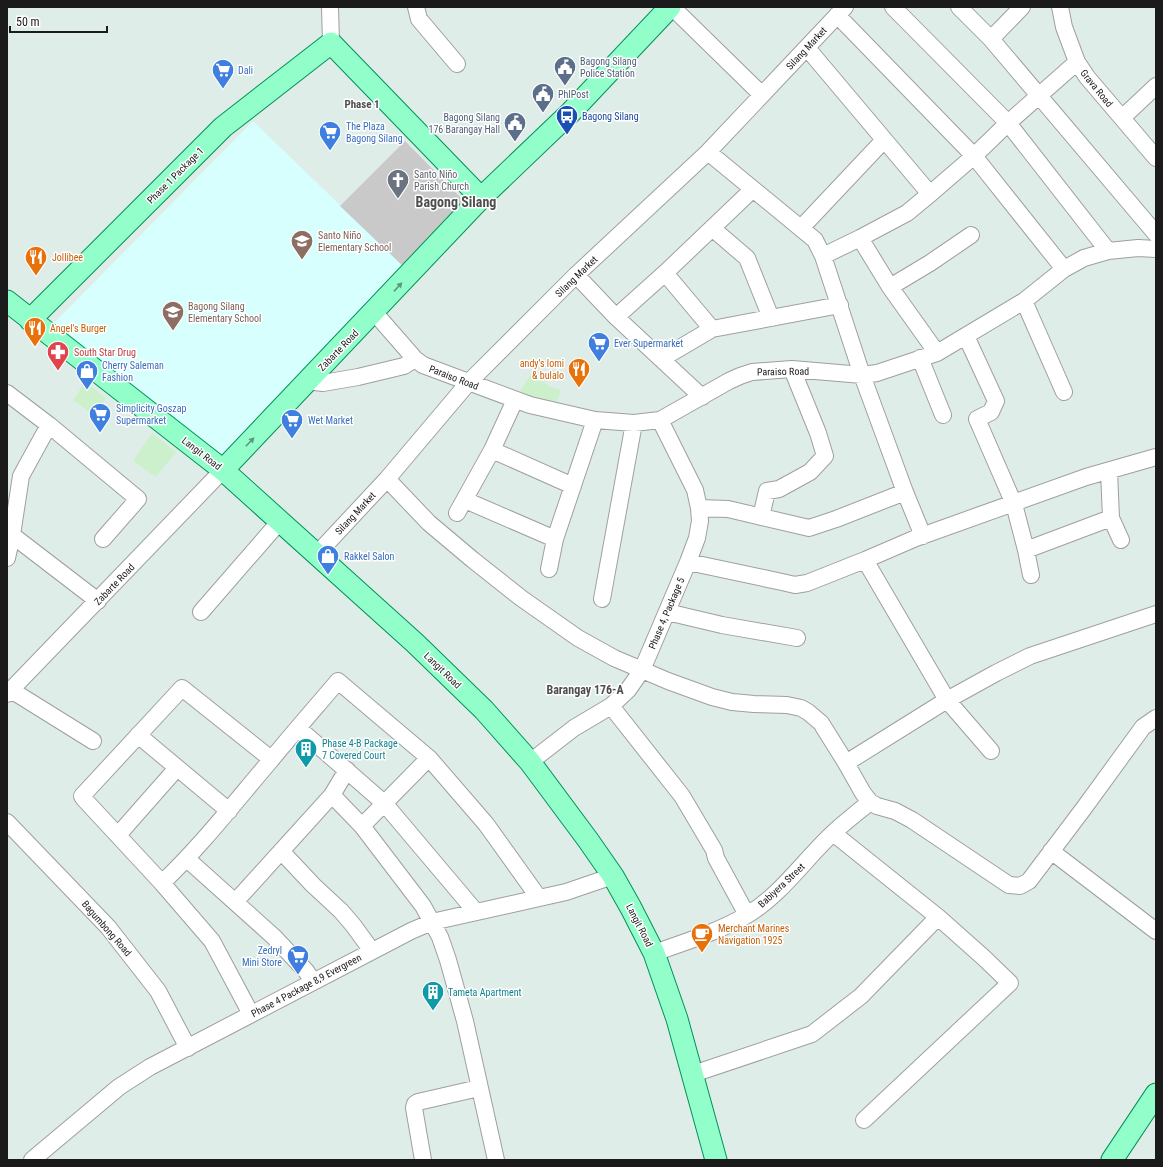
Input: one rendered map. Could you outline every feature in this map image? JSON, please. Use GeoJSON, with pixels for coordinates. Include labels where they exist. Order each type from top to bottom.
{"type":"FeatureCollection","features":[{"type":"Feature","properties":{"kind":"main road","name":"Zabarte Road"},"geometry":{"type":"LineString","coordinates":[[223,470],[481,198],[571,112],[671,7]]}},
{"type":"Feature","properties":{"kind":"main road"},"geometry":{"type":"LineString","coordinates":[[331,43],[481,198]]}},
{"type":"Feature","properties":{"kind":"main road","name":"Phase 1 Package 1"},"geometry":{"type":"LineString","coordinates":[[30,320],[223,127],[331,43]]}},
{"type":"Feature","properties":{"kind":"main road","name":"Langit Road"},"geometry":{"type":"LineString","coordinates":[[7,301],[223,470],[392,622],[458,684],[530,762],[613,876],[654,953],[677,1019],[716,1160]]}},
{"type":"Feature","properties":{"kind":"main road"},"geometry":{"type":"LineString","coordinates":[[1112,1160],[1156,1094]]}},
{"type":"Feature","properties":{"kind":"street"},"geometry":{"type":"LineString","coordinates":[[330,7],[331,43]]}},
{"type":"Feature","properties":{"kind":"street"},"geometry":{"type":"LineString","coordinates":[[416,7],[419,19],[457,64]]}},
{"type":"Feature","properties":{"kind":"street"},"geometry":{"type":"LineString","coordinates":[[671,7],[762,95]]}},
{"type":"Feature","properties":{"kind":"street"},"geometry":{"type":"LineString","coordinates":[[893,7],[1008,123],[1108,251]]}},
{"type":"Feature","properties":{"kind":"street"},"geometry":{"type":"LineString","coordinates":[[959,7],[991,39],[1156,234]]}},
{"type":"Feature","properties":{"kind":"street"},"geometry":{"type":"LineString","coordinates":[[991,39],[1022,7]]}},
{"type":"Feature","properties":{"kind":"street","name":"Grava Road"},"geometry":{"type":"LineString","coordinates":[[1060,7],[1064,28],[1077,62],[1087,77],[1156,158]]}},
{"type":"Feature","properties":{"kind":"street"},"geometry":{"type":"LineString","coordinates":[[841,11],[974,156],[1064,269]]}},
{"type":"Feature","properties":{"kind":"street","name":"Silang Market"},"geometry":{"type":"LineString","coordinates":[[317,554],[387,479],[469,382],[576,275],[708,152],[841,11]]}},
{"type":"Feature","properties":{"kind":"street"},"geometry":{"type":"LineString","coordinates":[[807,48],[930,194]]}},
{"type":"Feature","properties":{"kind":"street"},"geometry":{"type":"LineString","coordinates":[[823,256],[906,213],[974,156],[1008,123],[1077,62]]}},
{"type":"Feature","properties":{"kind":"street"},"geometry":{"type":"LineString","coordinates":[[1122,118],[1156,86]]}},
{"type":"Feature","properties":{"kind":"street"},"geometry":{"type":"LineString","coordinates":[[801,228],[884,140]]}},
{"type":"Feature","properties":{"kind":"street"},"geometry":{"type":"LineString","coordinates":[[708,152],[752,190],[815,240],[823,256],[862,375],[905,492],[923,536]]}},
{"type":"Feature","properties":{"kind":"street"},"geometry":{"type":"LineString","coordinates":[[616,317],[665,273],[752,190]]}},
{"type":"Feature","properties":{"kind":"street"},"geometry":{"type":"LineString","coordinates":[[712,228],[746,258],[771,318]]}},
{"type":"Feature","properties":{"kind":"street"},"geometry":{"type":"LineString","coordinates":[[890,287],[930,264],[971,235]]}},
{"type":"Feature","properties":{"kind":"street"},"geometry":{"type":"LineString","coordinates":[[860,238],[890,287],[937,353]]}},
{"type":"Feature","properties":{"kind":"street","name":"Paraiso Road"},"geometry":{"type":"LineString","coordinates":[[374,312],[415,359],[423,365],[530,405],[595,420],[634,424],[660,420],[740,376],[752,372],[792,370],[862,375],[877,373],[937,353],[1024,301],[1064,269],[1084,258],[1108,251],[1138,248],[1156,249]]}},
{"type":"Feature","properties":{"kind":"street"},"geometry":{"type":"LineString","coordinates":[[665,273],[712,329]]}},
{"type":"Feature","properties":{"kind":"street"},"geometry":{"type":"LineString","coordinates":[[576,275],[616,317],[702,397]]}},
{"type":"Feature","properties":{"kind":"street"},"geometry":{"type":"LineString","coordinates":[[1024,301],[1064,392]]}},
{"type":"Feature","properties":{"kind":"street"},"geometry":{"type":"LineString","coordinates":[[661,359],[712,329],[840,305]]}},
{"type":"Feature","properties":{"kind":"street"},"geometry":{"type":"LineString","coordinates":[[966,336],[996,401],[990,412],[978,419],[1014,504],[1031,575]]}},
{"type":"Feature","properties":{"kind":"street"},"geometry":{"type":"LineString","coordinates":[[920,358],[943,415]]}},
{"type":"Feature","properties":{"kind":"street"},"geometry":{"type":"LineString","coordinates":[[310,379],[315,382],[323,383],[358,377],[404,366],[415,359]]}},
{"type":"Feature","properties":{"kind":"street"},"geometry":{"type":"LineString","coordinates":[[761,517],[767,491],[779,490],[810,472],[824,456],[818,433],[792,370]]}},
{"type":"Feature","properties":{"kind":"street"},"geometry":{"type":"LineString","coordinates":[[7,393],[49,425],[138,499],[103,539]]}},
{"type":"Feature","properties":{"kind":"street"},"geometry":{"type":"LineString","coordinates":[[515,400],[492,450],[461,506],[555,539]]}},
{"type":"Feature","properties":{"kind":"street"},"geometry":{"type":"LineString","coordinates":[[549,569],[555,539],[595,420]]}},
{"type":"Feature","properties":{"kind":"street","name":"Phase 4, Package 5"},"geometry":{"type":"LineString","coordinates":[[530,762],[574,728],[611,706],[628,690],[642,670],[688,562],[697,538],[700,521],[699,508],[694,490],[660,420]]}},
{"type":"Feature","properties":{"kind":"street"},"geometry":{"type":"LineString","coordinates":[[602,599],[634,424]]}},
{"type":"Feature","properties":{"kind":"street"},"geometry":{"type":"LineString","coordinates":[[7,558],[21,476],[49,425]]}},
{"type":"Feature","properties":{"kind":"street"},"geometry":{"type":"LineString","coordinates":[[492,450],[573,486]]}},
{"type":"Feature","properties":{"kind":"street"},"geometry":{"type":"LineString","coordinates":[[688,562],[794,585],[807,583],[923,536],[1086,477],[1156,457]]}},
{"type":"Feature","properties":{"kind":"street","name":"Zabarte Road"},"geometry":{"type":"LineString","coordinates":[[9,692],[223,470]]}},
{"type":"Feature","properties":{"kind":"street"},"geometry":{"type":"LineString","coordinates":[[1109,471],[1111,518],[1121,540]]}},
{"type":"Feature","properties":{"kind":"street"},"geometry":{"type":"LineString","coordinates":[[387,479],[429,523],[521,598],[578,638],[614,658],[693,691],[726,700],[754,704],[787,705],[801,708],[808,712],[821,724],[870,802],[877,806],[895,811],[912,820],[1012,886],[1017,887],[1026,884],[1143,727],[1155,721]]}},
{"type":"Feature","properties":{"kind":"street"},"geometry":{"type":"LineString","coordinates":[[699,508],[728,509],[809,528],[905,492]]}},
{"type":"Feature","properties":{"kind":"street"},"geometry":{"type":"LineString","coordinates":[[1026,550],[1111,518]]}},
{"type":"Feature","properties":{"kind":"street"},"geometry":{"type":"LineString","coordinates":[[201,612],[280,521]]}},
{"type":"Feature","properties":{"kind":"street"},"geometry":{"type":"LineString","coordinates":[[12,535],[98,601]]}},
{"type":"Feature","properties":{"kind":"street"},"geometry":{"type":"LineString","coordinates":[[865,560],[947,700],[991,751]]}},
{"type":"Feature","properties":{"kind":"street"},"geometry":{"type":"LineString","coordinates":[[667,612],[722,625],[797,638]]}},
{"type":"Feature","properties":{"kind":"street"},"geometry":{"type":"LineString","coordinates":[[846,763],[947,700],[1030,656],[1156,614]]}},
{"type":"Feature","properties":{"kind":"street"},"geometry":{"type":"LineString","coordinates":[[162,883],[186,860],[229,811],[271,759],[338,681],[429,758],[486,824],[539,898]]}},
{"type":"Feature","properties":{"kind":"street"},"geometry":{"type":"LineString","coordinates":[[252,1014],[212,941],[162,883],[82,796],[182,688],[271,759]]}},
{"type":"Feature","properties":{"kind":"street"},"geometry":{"type":"LineString","coordinates":[[9,692],[93,741]]}},
{"type":"Feature","properties":{"kind":"street"},"geometry":{"type":"LineString","coordinates":[[611,706],[682,796],[714,850],[716,858],[747,915]]}},
{"type":"Feature","properties":{"kind":"street"},"geometry":{"type":"LineString","coordinates":[[298,728],[384,803],[476,912]]}},
{"type":"Feature","properties":{"kind":"street"},"geometry":{"type":"LineString","coordinates":[[138,735],[229,811]]}},
{"type":"Feature","properties":{"kind":"street"},"geometry":{"type":"LineString","coordinates":[[362,826],[429,758]]}},
{"type":"Feature","properties":{"kind":"street"},"geometry":{"type":"LineString","coordinates":[[118,836],[177,768]]}},
{"type":"Feature","properties":{"kind":"street"},"geometry":{"type":"LineString","coordinates":[[235,902],[332,795],[347,770]]}},
{"type":"Feature","properties":{"kind":"street"},"geometry":{"type":"LineString","coordinates":[[332,795],[362,826],[422,906],[440,938],[450,967],[465,1021],[496,1160]]}},
{"type":"Feature","properties":{"kind":"street","name":"Babiyera Street"},"geometry":{"type":"LineString","coordinates":[[654,953],[716,930],[747,915],[768,900],[806,863],[833,833],[870,802]]}},
{"type":"Feature","properties":{"kind":"street","name":"Bagumbong Road"},"geometry":{"type":"LineString","coordinates":[[10,832],[108,927],[158,992],[188,1048]]}},
{"type":"Feature","properties":{"kind":"street"},"geometry":{"type":"LineString","coordinates":[[833,833],[938,917],[1010,983],[864,1120]]}},
{"type":"Feature","properties":{"kind":"street"},"geometry":{"type":"LineString","coordinates":[[281,851],[353,924],[372,951]]}},
{"type":"Feature","properties":{"kind":"street"},"geometry":{"type":"LineString","coordinates":[[1051,851],[1156,931]]}},
{"type":"Feature","properties":{"kind":"street"},"geometry":{"type":"LineString","coordinates":[[186,860],[274,937],[306,971],[313,981]]}},
{"type":"Feature","properties":{"kind":"street","name":"Phase 4 Package 8,9 Evergreen"},"geometry":{"type":"LineString","coordinates":[[32,1160],[120,1087],[150,1067],[411,930],[432,922],[566,892],[613,876]]}},
{"type":"Feature","properties":{"kind":"street"},"geometry":{"type":"LineString","coordinates":[[693,1074],[812,1034],[861,996],[938,917]]}},
{"type":"Feature","properties":{"kind":"street"},"geometry":{"type":"LineString","coordinates":[[423,1160],[414,1108],[415,1104],[418,1102],[479,1088]]}},
{"type":"Feature","properties":{"kind":"shaded area"},"geometry":{"type":"Polygon","coordinates":[[[253,121],[405,268],[220,459],[54,323],[253,121]]]}},
{"type":"Feature","properties":{"kind":"shaded area"},"geometry":{"type":"Polygon","coordinates":[[[405,141],[466,203],[405,268],[340,206],[405,141]]]}},
{"type":"Feature","properties":{"kind":"shaded area"},"geometry":{"type":"Polygon","coordinates":[[[531,374],[551,387],[561,390],[556,406],[541,402],[520,391],[531,374]]]}},
{"type":"Feature","properties":{"kind":"shaded area"},"geometry":{"type":"Polygon","coordinates":[[[85,382],[106,398],[93,415],[73,400],[85,382]]]}},
{"type":"Feature","properties":{"kind":"shaded area"},"geometry":{"type":"Polygon","coordinates":[[[152,433],[176,452],[156,477],[133,461],[152,433]]]}},
{"type":"Feature","properties":{"kind":"place","name":"Bagong Silang Police Station"},"geometry":{"type":"Point","coordinates":[565,86]}},
{"type":"Feature","properties":{"kind":"place","name":"Dali"},"geometry":{"type":"Point","coordinates":[223,90]}},
{"type":"Feature","properties":{"kind":"place","name":"PhlPost"},"geometry":{"type":"Point","coordinates":[543,114]}},
{"type":"Feature","properties":{"kind":"place","name":"Bagong Silang"},"geometry":{"type":"Point","coordinates":[567,136]}},
{"type":"Feature","properties":{"kind":"place","name":"Bagong Silang 176 Barangay Hall"},"geometry":{"type":"Point","coordinates":[515,142]}},
{"type":"Feature","properties":{"kind":"place","name":"The Plaza Bagong Silang"},"geometry":{"type":"Point","coordinates":[330,152]}},
{"type":"Feature","properties":{"kind":"place","name":"Santo Niño Parish Church"},"geometry":{"type":"Point","coordinates":[398,200]}},
{"type":"Feature","properties":{"kind":"place","name":"Santo Niño Elementary School"},"geometry":{"type":"Point","coordinates":[302,260]}},
{"type":"Feature","properties":{"kind":"place","name":"Jollibee"},"geometry":{"type":"Point","coordinates":[36,276]}},
{"type":"Feature","properties":{"kind":"place","name":"Bagong Silang Elementary School"},"geometry":{"type":"Point","coordinates":[173,332]}},
{"type":"Feature","properties":{"kind":"place","name":"Angel's Burger"},"geometry":{"type":"Point","coordinates":[35,348]}},
{"type":"Feature","properties":{"kind":"place","name":"Ever Supermarket"},"geometry":{"type":"Point","coordinates":[599,362]}},
{"type":"Feature","properties":{"kind":"place","name":"South Star Drug"},"geometry":{"type":"Point","coordinates":[58,372]}},
{"type":"Feature","properties":{"kind":"place","name":"andy’s lomi & bulalo"},"geometry":{"type":"Point","coordinates":[579,388]}},
{"type":"Feature","properties":{"kind":"place","name":"Cherry Saleman Fashion"},"geometry":{"type":"Point","coordinates":[87,390]}},
{"type":"Feature","properties":{"kind":"place","name":"Simplicity Goszap Supermarket"},"geometry":{"type":"Point","coordinates":[100,434]}},
{"type":"Feature","properties":{"kind":"place","name":"Wet Market"},"geometry":{"type":"Point","coordinates":[292,440]}},
{"type":"Feature","properties":{"kind":"place","name":"Rakkel Salon"},"geometry":{"type":"Point","coordinates":[328,576]}},
{"type":"Feature","properties":{"kind":"place","name":"Phase 4-B Package 7 Covered Court"},"geometry":{"type":"Point","coordinates":[306,768]}},
{"type":"Feature","properties":{"kind":"place","name":"Merchant Marines Navigation 1925"},"geometry":{"type":"Point","coordinates":[702,954]}},
{"type":"Feature","properties":{"kind":"place","name":"Zedryl Mini Store"},"geometry":{"type":"Point","coordinates":[298,976]}},
{"type":"Feature","properties":{"kind":"place","name":"Tameta Apartment"},"geometry":{"type":"Point","coordinates":[433,1012]}},
{"type":"Feature","properties":{"kind":"district","name":"Phase 1"},"geometry":{"type":"Point","coordinates":[362,104]}},
{"type":"Feature","properties":{"kind":"district","name":"Bagong Silang"},"geometry":{"type":"Point","coordinates":[456,202]}},
{"type":"Feature","properties":{"kind":"district","name":"Barangay 176-A"},"geometry":{"type":"Point","coordinates":[585,690]}}]}
